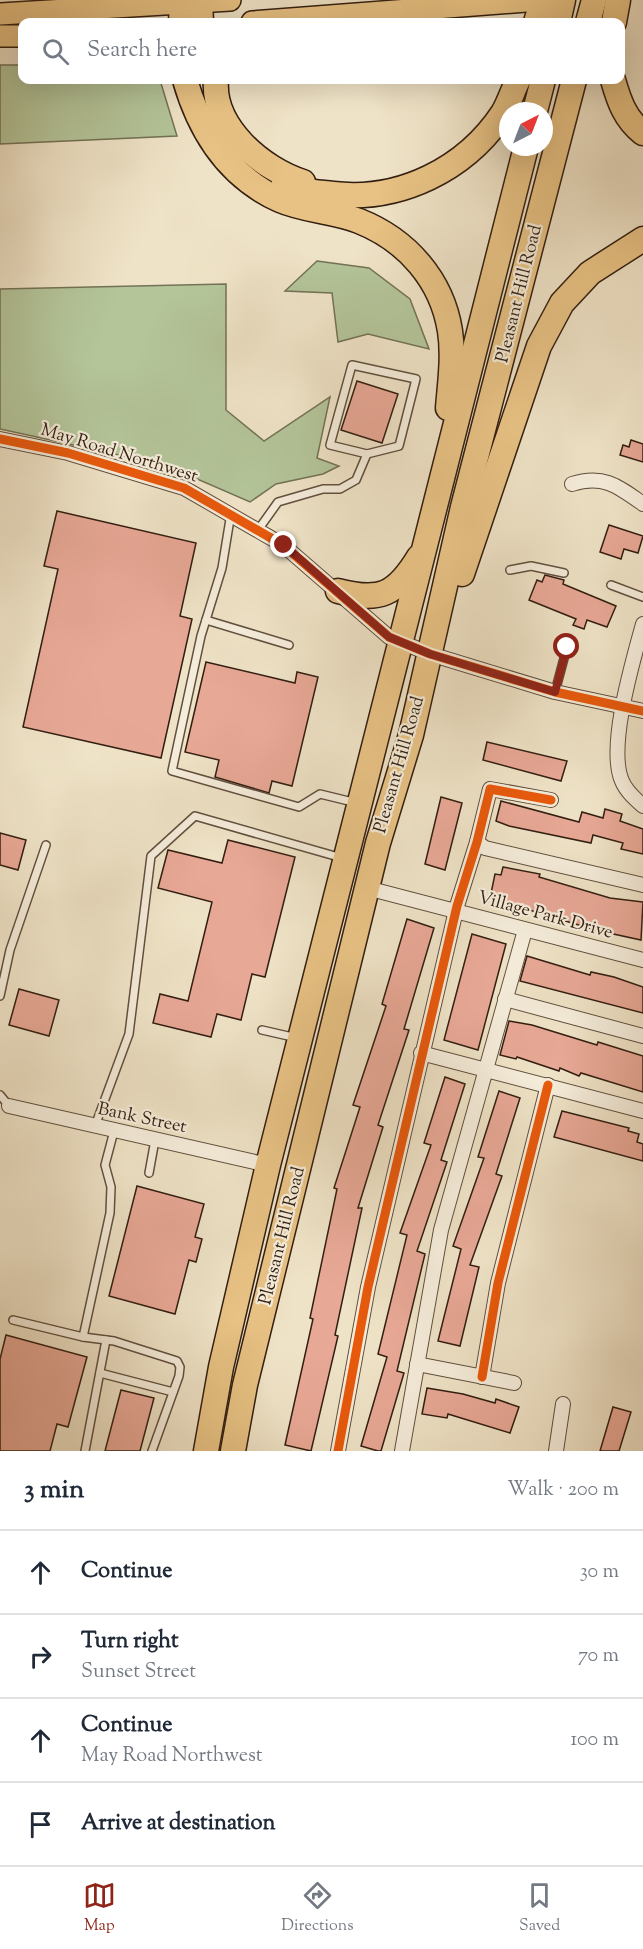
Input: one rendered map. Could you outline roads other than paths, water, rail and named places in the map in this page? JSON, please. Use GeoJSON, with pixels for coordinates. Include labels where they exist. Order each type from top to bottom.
{"type":"FeatureCollection","features":[{"type":"Feature","properties":{"kind":"highway"},"geometry":{"type":"LineString","coordinates":[[537,18],[541,0]]}},
{"type":"Feature","properties":{"kind":"highway"},"geometry":{"type":"LineString","coordinates":[[559,18],[563,0]]}},
{"type":"Feature","properties":{"kind":"highway"},"geometry":{"type":"LineString","coordinates":[[589,18],[594,0]]}},
{"type":"Feature","properties":{"kind":"highway"},"geometry":{"type":"LineString","coordinates":[[615,18],[618,0]]}},
{"type":"Feature","properties":{"kind":"highway"},"geometry":{"type":"LineString","coordinates":[[186,84],[201,126],[222,156],[247,181],[281,200],[357,220],[386,232],[406,248],[425,270],[441,297],[450,331],[452,356],[444,470]]}},
{"type":"Feature","properties":{"kind":"highway"},"geometry":{"type":"LineString","coordinates":[[201,84],[211,112],[236,148],[261,171],[295,189],[349,196],[395,191],[425,180],[453,164],[476,146],[503,112],[516,84]]}},
{"type":"Feature","properties":{"kind":"highway"},"geometry":{"type":"LineString","coordinates":[[216,84],[220,112],[242,144],[264,163],[293,179],[349,196]]}},
{"type":"Feature","properties":{"kind":"highway"},"geometry":{"type":"LineString","coordinates":[[537,102],[542,84]]}},
{"type":"Feature","properties":{"kind":"highway","name":"Pleasant Hill Road"},"geometry":{"type":"LineString","coordinates":[[233,1451],[245,1385],[368,888],[411,735],[463,507],[573,84]]}},
{"type":"Feature","properties":{"kind":"highway"},"geometry":{"type":"LineString","coordinates":[[614,84],[619,101],[632,124],[643,133]]}},
{"type":"Feature","properties":{"kind":"highway","name":"Pleasant Hill Road"},"geometry":{"type":"LineString","coordinates":[[206,1451],[220,1367],[268,1165],[524,156]]}},
{"type":"Feature","properties":{"kind":"highway"},"geometry":{"type":"LineString","coordinates":[[430,654],[442,633],[538,345],[562,303],[590,273],[642,240]]}},
{"type":"Feature","properties":{"kind":"highway"},"geometry":{"type":"LineString","coordinates":[[338,591],[361,597],[380,596],[395,587],[413,567],[426,544]]}},
{"type":"Feature","properties":{"kind":"main road"},"geometry":{"type":"LineString","coordinates":[[0,14],[191,9],[230,0]]}},
{"type":"Feature","properties":{"kind":"main road"},"geometry":{"type":"LineString","coordinates":[[307,18],[541,0]]}},
{"type":"Feature","properties":{"kind":"main road"},"geometry":{"type":"LineString","coordinates":[[0,36],[18,36]]}},
{"type":"Feature","properties":{"kind":"street","name":"May Road Northwest"},"geometry":{"type":"LineString","coordinates":[[0,439],[68,453],[184,488],[284,545],[389,637],[430,654],[555,692],[643,711]]}},
{"type":"Feature","properties":{"kind":"street"},"geometry":{"type":"LineString","coordinates":[[572,484],[589,478],[605,481],[643,504]]}},
{"type":"Feature","properties":{"kind":"street"},"geometry":{"type":"LineString","coordinates":[[643,624],[621,706],[618,760],[621,780],[629,794],[643,806]]}},
{"type":"Feature","properties":{"kind":"street"},"geometry":{"type":"LineString","coordinates":[[338,1451],[368,1287],[421,1053],[456,911],[490,789],[551,800]]}},
{"type":"Feature","properties":{"kind":"street"},"geometry":{"type":"LineString","coordinates":[[477,842],[485,848],[643,885]]}},
{"type":"Feature","properties":{"kind":"street","name":"Village Park Drive"},"geometry":{"type":"LineString","coordinates":[[368,888],[643,960]]}},
{"type":"Feature","properties":{"kind":"street"},"geometry":{"type":"LineString","coordinates":[[402,1451],[441,1230],[525,930]]}},
{"type":"Feature","properties":{"kind":"street"},"geometry":{"type":"LineString","coordinates":[[505,999],[643,1036]]}},
{"type":"Feature","properties":{"kind":"street"},"geometry":{"type":"LineString","coordinates":[[421,1053],[643,1111]]}},
{"type":"Feature","properties":{"kind":"street"},"geometry":{"type":"LineString","coordinates":[[482,1377],[498,1283],[548,1085]]}},
{"type":"Feature","properties":{"kind":"street","name":"Bank Street"},"geometry":{"type":"LineString","coordinates":[[4,1100],[95,1127],[268,1165]]}},
{"type":"Feature","properties":{"kind":"street"},"geometry":{"type":"LineString","coordinates":[[417,1364],[514,1383]]}},
{"type":"Feature","properties":{"kind":"street"},"geometry":{"type":"LineString","coordinates":[[556,1451],[563,1404]]}},
{"type":"Feature","properties":{"kind":"lane"},"geometry":{"type":"LineString","coordinates":[[352,365],[416,379],[399,446],[367,454],[330,445],[352,365]]}},
{"type":"Feature","properties":{"kind":"lane"},"geometry":{"type":"LineString","coordinates":[[258,530],[278,502],[323,489],[340,489],[356,480],[367,454]]}},
{"type":"Feature","properties":{"kind":"lane"},"geometry":{"type":"LineString","coordinates":[[231,513],[222,568],[206,620],[172,771],[299,807],[320,794],[359,804]]}},
{"type":"Feature","properties":{"kind":"lane"},"geometry":{"type":"LineString","coordinates":[[510,570],[531,566],[564,573]]}},
{"type":"Feature","properties":{"kind":"lane"},"geometry":{"type":"LineString","coordinates":[[611,585],[643,597]]}},
{"type":"Feature","properties":{"kind":"lane"},"geometry":{"type":"LineString","coordinates":[[206,620],[289,645]]}},
{"type":"Feature","properties":{"kind":"lane"},"geometry":{"type":"LineString","coordinates":[[555,692],[567,647]]}},
{"type":"Feature","properties":{"kind":"lane"},"geometry":{"type":"LineString","coordinates":[[95,1127],[129,1034],[151,856],[195,816],[345,859]]}},
{"type":"Feature","properties":{"kind":"lane"},"geometry":{"type":"LineString","coordinates":[[0,996],[10,950],[46,845]]}},
{"type":"Feature","properties":{"kind":"lane"},"geometry":{"type":"LineString","coordinates":[[262,1030],[300,1038]]}},
{"type":"Feature","properties":{"kind":"lane"},"geometry":{"type":"LineString","coordinates":[[83,1337],[110,1213],[111,1187],[105,1165],[114,1131]]}},
{"type":"Feature","properties":{"kind":"lane"},"geometry":{"type":"LineString","coordinates":[[149,1173],[156,1140]]}},
{"type":"Feature","properties":{"kind":"lane"},"geometry":{"type":"LineString","coordinates":[[13,1320],[83,1337],[106,1340],[171,1357],[177,1361],[180,1367],[152,1451]]}},
{"type":"Feature","properties":{"kind":"lane"},"geometry":{"type":"LineString","coordinates":[[85,1451],[106,1340]]}},
{"type":"Feature","properties":{"kind":"lane"},"geometry":{"type":"LineString","coordinates":[[100,1373],[173,1392]]}}]}
